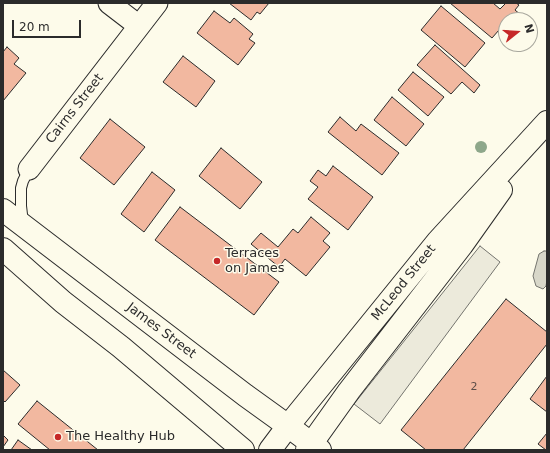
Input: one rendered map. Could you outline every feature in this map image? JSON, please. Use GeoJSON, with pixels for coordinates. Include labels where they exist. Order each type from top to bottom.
{"type":"FeatureCollection","features":[{"type":"Feature","properties":{"kind":"street"},"geometry":{"type":"LineString","coordinates":[[109,3],[139,26]]}},
{"type":"Feature","properties":{"kind":"street","name":"Cairns Street"},"geometry":{"type":"LineString","coordinates":[[29,169],[157,3]]}},
{"type":"Feature","properties":{"kind":"street","name":"McLeod Street"},"geometry":{"type":"LineString","coordinates":[[270,450],[438,241],[547,122]]}},
{"type":"Feature","properties":{"kind":"street","name":"McLeod Street"},"geometry":{"type":"LineString","coordinates":[[313,448],[349,391],[462,245],[547,126]]}},
{"type":"Feature","properties":{"kind":"street","name":"James Street"},"geometry":{"type":"LineString","coordinates":[[3,210],[245,396],[288,426],[313,448]]}},
{"type":"Feature","properties":{"kind":"street"},"geometry":{"type":"LineString","coordinates":[[3,248],[63,302],[121,347],[243,450]]}},
{"type":"Feature","properties":{"kind":"lane","name":"Cairns Street"},"geometry":{"type":"LineString","coordinates":[[23,226],[21,188],[29,169]]}},
{"type":"Feature","properties":{"kind":"shaded area"},"geometry":{"type":"Polygon","coordinates":[[[480,246],[500,262],[380,424],[354,404],[480,246]]]}},
{"type":"Feature","properties":{"kind":"shaded area"},"geometry":{"type":"Polygon","coordinates":[[[547,251],[547,280],[546,286],[543,289],[536,286],[533,276],[539,254],[547,251]]]}},
{"type":"Feature","properties":{"kind":"building"},"geometry":{"type":"Polygon","coordinates":[[[229,3],[269,3],[260,14],[257,12],[251,20],[229,3]]]}},
{"type":"Feature","properties":{"kind":"building"},"geometry":{"type":"Polygon","coordinates":[[[450,3],[493,3],[500,9],[506,3],[516,3],[519,5],[515,10],[517,12],[498,12],[498,31],[492,38],[450,3]]]}},
{"type":"Feature","properties":{"kind":"building"},"geometry":{"type":"Polygon","coordinates":[[[441,6],[485,43],[465,67],[421,30],[441,6]]]}},
{"type":"Feature","properties":{"kind":"building"},"geometry":{"type":"Polygon","coordinates":[[[214,11],[230,23],[234,18],[253,34],[249,39],[255,43],[238,65],[197,33],[214,11]]]}},
{"type":"Feature","properties":{"kind":"building"},"geometry":{"type":"Polygon","coordinates":[[[435,45],[480,85],[474,93],[462,82],[451,94],[417,65],[435,45]]]}},
{"type":"Feature","properties":{"kind":"building"},"geometry":{"type":"Polygon","coordinates":[[[7,47],[19,58],[14,64],[26,73],[3,101],[3,52],[7,47]]]}},
{"type":"Feature","properties":{"kind":"building"},"geometry":{"type":"Polygon","coordinates":[[[183,56],[215,81],[196,107],[163,82],[183,56]]]}},
{"type":"Feature","properties":{"kind":"building"},"geometry":{"type":"Polygon","coordinates":[[[413,72],[444,97],[428,116],[398,90],[413,72]]]}},
{"type":"Feature","properties":{"kind":"building"},"geometry":{"type":"Polygon","coordinates":[[[392,97],[424,124],[406,146],[374,120],[392,97]]]}},
{"type":"Feature","properties":{"kind":"building"},"geometry":{"type":"Polygon","coordinates":[[[340,117],[356,131],[361,124],[399,153],[382,175],[328,132],[340,117]]]}},
{"type":"Feature","properties":{"kind":"building"},"geometry":{"type":"Polygon","coordinates":[[[110,119],[145,147],[114,185],[80,158],[110,119]]]}},
{"type":"Feature","properties":{"kind":"building"},"geometry":{"type":"Polygon","coordinates":[[[221,148],[262,182],[240,209],[199,176],[221,148]]]}},
{"type":"Feature","properties":{"kind":"building"},"geometry":{"type":"Polygon","coordinates":[[[333,166],[373,197],[348,230],[308,199],[318,187],[310,181],[318,170],[326,176],[333,166]]]}},
{"type":"Feature","properties":{"kind":"building"},"geometry":{"type":"Polygon","coordinates":[[[152,172],[175,190],[144,232],[121,214],[152,172]]]}},
{"type":"Feature","properties":{"kind":"building","name":"Terraces on James"},"geometry":{"type":"Polygon","coordinates":[[[180,207],[279,282],[254,315],[155,240],[180,207]]]}},
{"type":"Feature","properties":{"kind":"building"},"geometry":{"type":"Polygon","coordinates":[[[311,217],[330,233],[323,241],[330,247],[306,276],[285,259],[279,267],[251,244],[261,233],[278,247],[293,229],[298,233],[311,217]]]}},
{"type":"Feature","properties":{"kind":"building"},"geometry":{"type":"Polygon","coordinates":[[[506,299],[547,332],[547,344],[463,450],[426,450],[401,430],[506,299]]]}},
{"type":"Feature","properties":{"kind":"building"},"geometry":{"type":"Polygon","coordinates":[[[3,370],[20,385],[5,402],[3,400],[3,370]]]}},
{"type":"Feature","properties":{"kind":"building"},"geometry":{"type":"Polygon","coordinates":[[[547,376],[547,412],[530,399],[547,376]]]}},
{"type":"Feature","properties":{"kind":"building","name":"The Healthy Hub"},"geometry":{"type":"Polygon","coordinates":[[[37,401],[98,450],[50,450],[18,424],[37,401]]]}},
{"type":"Feature","properties":{"kind":"building"},"geometry":{"type":"Polygon","coordinates":[[[547,433],[547,450],[546,450],[538,444],[547,433]]]}},
{"type":"Feature","properties":{"kind":"building"},"geometry":{"type":"Polygon","coordinates":[[[3,435],[8,440],[3,447],[3,435]]]}},
{"type":"Feature","properties":{"kind":"building"},"geometry":{"type":"Polygon","coordinates":[[[18,440],[32,450],[11,450],[18,440]]]}},
{"type":"Feature","properties":{"kind":"place","name":"Terraces on James"},"geometry":{"type":"Point","coordinates":[217,261]}},
{"type":"Feature","properties":{"kind":"place","name":"The Healthy Hub"},"geometry":{"type":"Point","coordinates":[58,437]}}]}
